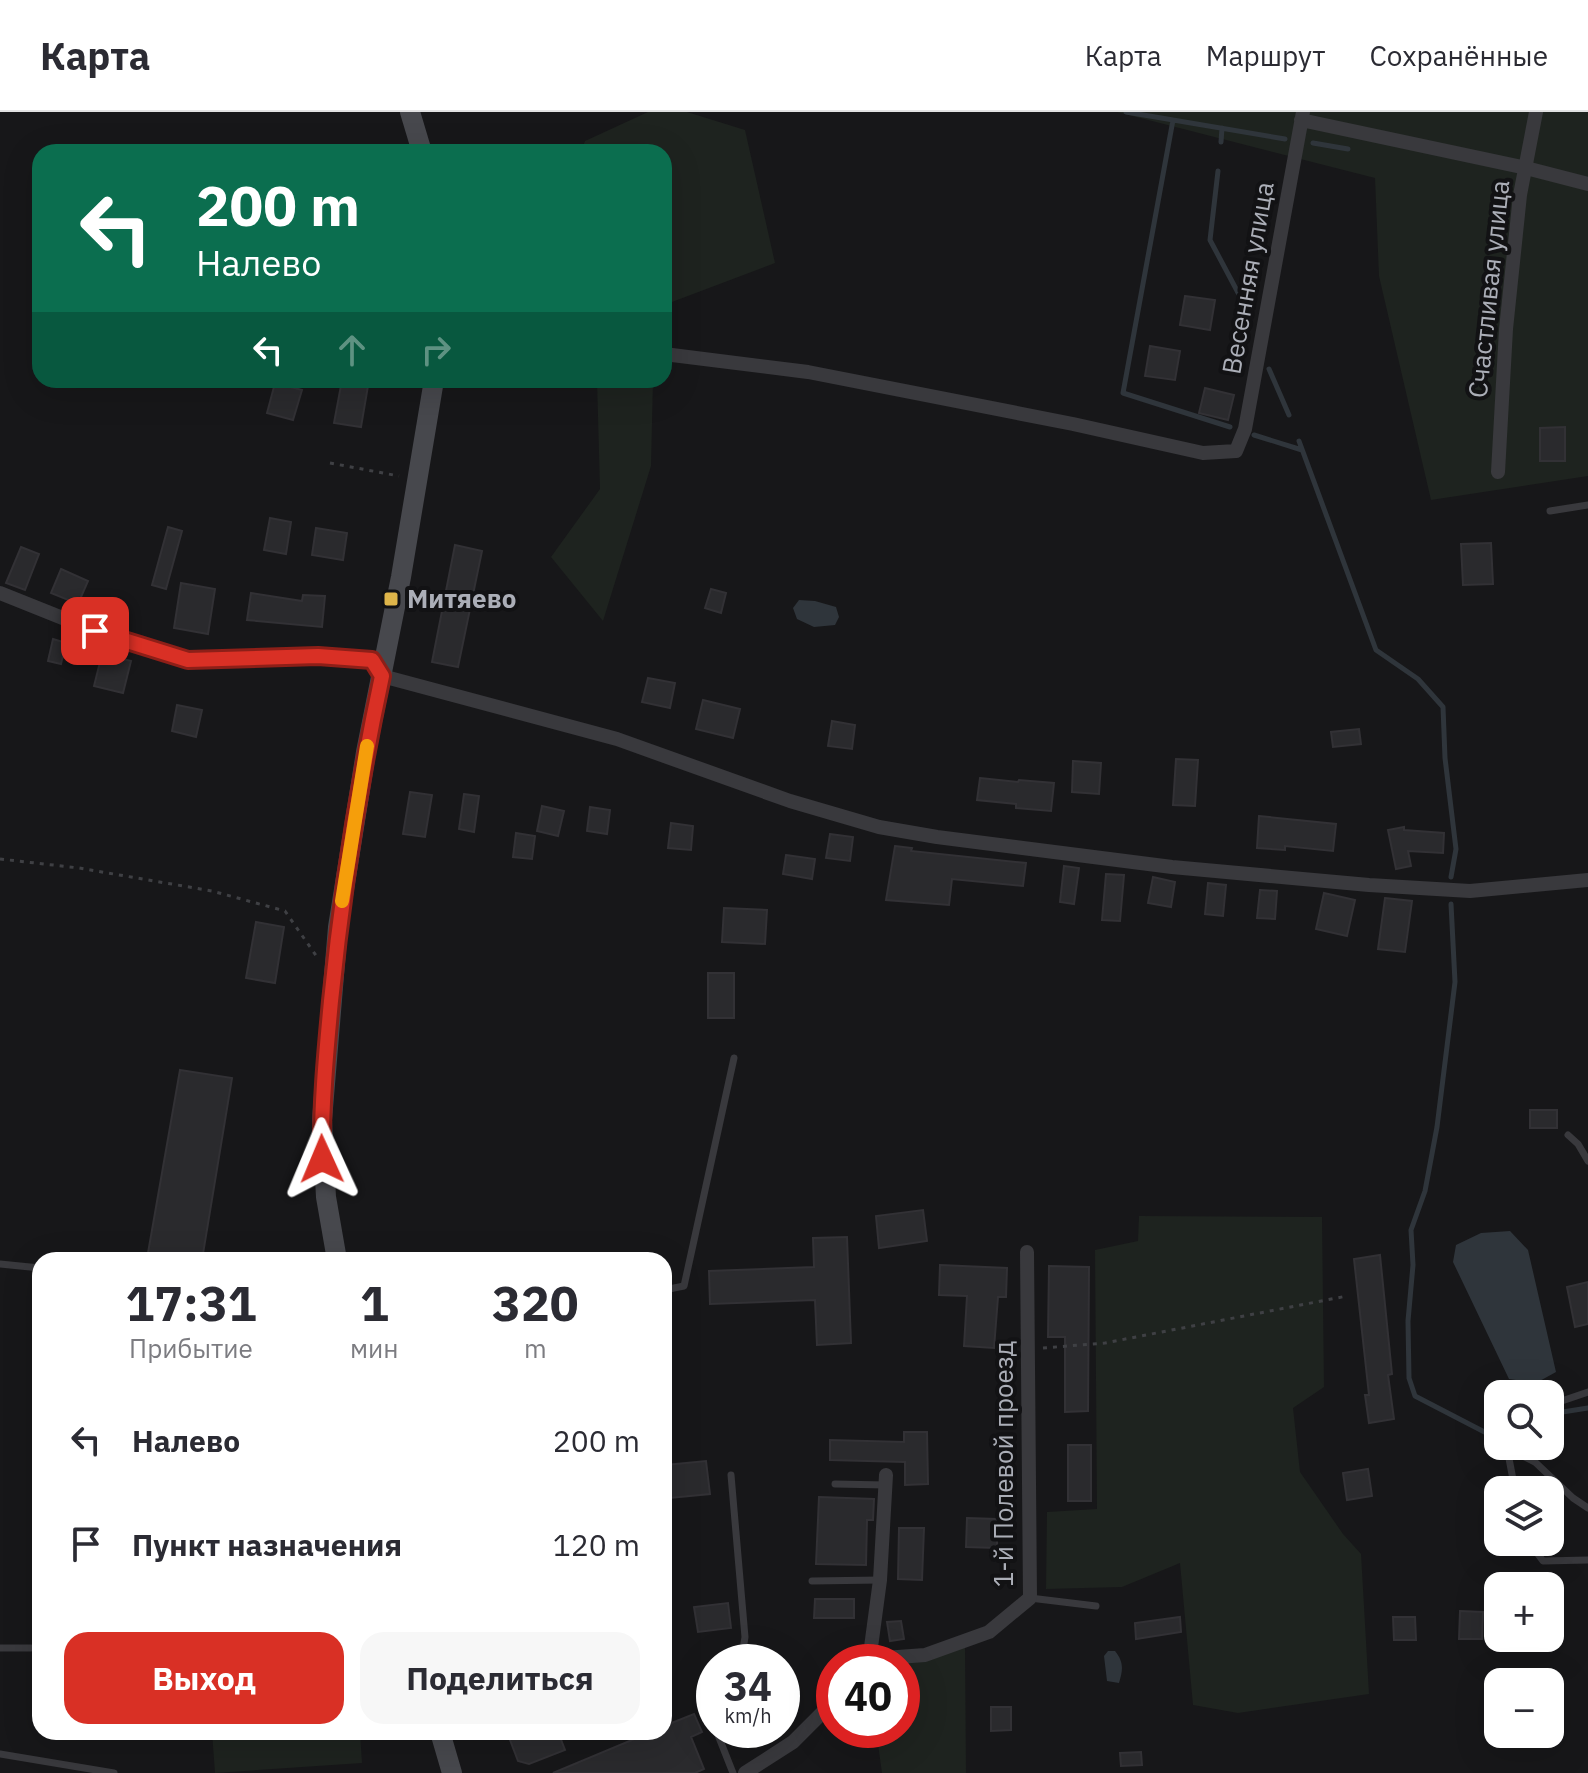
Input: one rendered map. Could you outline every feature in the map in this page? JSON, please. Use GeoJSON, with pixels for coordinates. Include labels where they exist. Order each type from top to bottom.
{"type":"FeatureCollection","features":[{"type":"Feature","properties":{"kind":"street"},"geometry":{"type":"LineString","coordinates":[[410,112],[420,144]]}},
{"type":"Feature","properties":{"kind":"street","name":"Счастливая улица"},"geometry":{"type":"LineString","coordinates":[[1498,472],[1506,329],[1520,195],[1536,112]]}},
{"type":"Feature","properties":{"kind":"street"},"geometry":{"type":"LineString","coordinates":[[1302,116],[1588,184]]}},
{"type":"Feature","properties":{"kind":"street","name":"Весенняя улица"},"geometry":{"type":"LineString","coordinates":[[672,355],[808,372],[1203,453],[1236,451],[1245,429],[1302,116]]}},
{"type":"Feature","properties":{"kind":"street"},"geometry":{"type":"LineString","coordinates":[[336,1252],[326,1197],[322,1140],[322,1101],[333,980],[352,832],[433,388]]}},
{"type":"Feature","properties":{"kind":"street"},"geometry":{"type":"LineString","coordinates":[[0,593],[95,631],[188,660],[318,656],[372,660],[382,676],[617,739],[790,801],[879,827],[1172,867],[1369,885],[1470,891],[1588,880]]}},
{"type":"Feature","properties":{"kind":"street","name":"1-й Полевой проезд"},"geometry":{"type":"LineString","coordinates":[[920,1656],[989,1632],[1030,1598],[1027,1252]]}},
{"type":"Feature","properties":{"kind":"street"},"geometry":{"type":"LineString","coordinates":[[872,1644],[880,1580],[886,1480]]}},
{"type":"Feature","properties":{"kind":"street"},"geometry":{"type":"LineString","coordinates":[[745,1773],[793,1742],[816,1719]]}},
{"type":"Feature","properties":{"kind":"street"},"geometry":{"type":"LineString","coordinates":[[442,1740],[452,1773]]}},
{"type":"Feature","properties":{"kind":"lane"},"geometry":{"type":"LineString","coordinates":[[1550,511],[1588,505]]}},
{"type":"Feature","properties":{"kind":"lane"},"geometry":{"type":"LineString","coordinates":[[672,1288],[684,1286],[734,1058]]}},
{"type":"Feature","properties":{"kind":"lane"},"geometry":{"type":"LineString","coordinates":[[1568,1135],[1578,1144],[1588,1161]]}},
{"type":"Feature","properties":{"kind":"lane"},"geometry":{"type":"LineString","coordinates":[[0,1264],[32,1267]]}},
{"type":"Feature","properties":{"kind":"lane"},"geometry":{"type":"LineString","coordinates":[[1564,1400],[1588,1392]]}},
{"type":"Feature","properties":{"kind":"lane"},"geometry":{"type":"LineString","coordinates":[[1531,1460],[1588,1508]]}},
{"type":"Feature","properties":{"kind":"lane"},"geometry":{"type":"LineString","coordinates":[[731,1475],[744,1644]]}},
{"type":"Feature","properties":{"kind":"lane"},"geometry":{"type":"LineString","coordinates":[[835,1484],[886,1480]]}},
{"type":"Feature","properties":{"kind":"lane"},"geometry":{"type":"LineString","coordinates":[[1539,1556],[1543,1561],[1588,1560]]}},
{"type":"Feature","properties":{"kind":"lane"},"geometry":{"type":"LineString","coordinates":[[812,1581],[880,1580]]}},
{"type":"Feature","properties":{"kind":"lane"},"geometry":{"type":"LineString","coordinates":[[1030,1598],[1096,1606]]}},
{"type":"Feature","properties":{"kind":"lane"},"geometry":{"type":"LineString","coordinates":[[0,1648],[31,1648]]}},
{"type":"Feature","properties":{"kind":"lane"},"geometry":{"type":"LineString","coordinates":[[723,1748],[733,1773]]}},
{"type":"Feature","properties":{"kind":"lane"},"geometry":{"type":"LineString","coordinates":[[0,1754],[114,1773]]}},
{"type":"Feature","properties":{"kind":"path"},"geometry":{"type":"LineString","coordinates":[[330,463],[418,479]]}},
{"type":"Feature","properties":{"kind":"path"},"geometry":{"type":"LineString","coordinates":[[0,859],[79,868],[212,891],[285,911],[333,980]]}},
{"type":"Feature","properties":{"kind":"path"},"geometry":{"type":"LineString","coordinates":[[1029,1348],[1105,1343],[1347,1296]]}},
{"type":"Feature","properties":{"kind":"shaded area"},"geometry":{"type":"Polygon","coordinates":[[[648,112],[687,112],[745,130],[775,263],[672,302],[672,144],[584,144],[648,112]]]}},
{"type":"Feature","properties":{"kind":"shaded area"},"geometry":{"type":"Polygon","coordinates":[[[1117,112],[1588,112],[1588,476],[1431,500],[1379,276],[1375,178],[1117,112]]]}},
{"type":"Feature","properties":{"kind":"shaded area"},"geometry":{"type":"Polygon","coordinates":[[[597,388],[653,388],[651,466],[603,621],[551,557],[600,489],[597,388]]]}},
{"type":"Feature","properties":{"kind":"shaded area"},"geometry":{"type":"Polygon","coordinates":[[[799,600],[836,607],[839,617],[835,625],[814,627],[797,619],[793,608],[799,600]]]}},
{"type":"Feature","properties":{"kind":"shaded area"},"geometry":{"type":"Polygon","coordinates":[[[1139,1216],[1322,1217],[1324,1387],[1293,1408],[1300,1472],[1343,1534],[1361,1554],[1369,1694],[1238,1713],[1193,1705],[1180,1563],[1122,1587],[1046,1589],[1047,1512],[1097,1509],[1095,1250],[1138,1241],[1139,1216]]]}},
{"type":"Feature","properties":{"kind":"shaded area"},"geometry":{"type":"Polygon","coordinates":[[[1510,1231],[1528,1250],[1556,1372],[1541,1380],[1509,1379],[1453,1262],[1456,1245],[1481,1233],[1510,1231]]]}},
{"type":"Feature","properties":{"kind":"shaded area"},"geometry":{"type":"Polygon","coordinates":[[[965,1647],[966,1773],[882,1773],[879,1748],[920,1748],[920,1658],[965,1647]]]}},
{"type":"Feature","properties":{"kind":"shaded area"},"geometry":{"type":"Polygon","coordinates":[[[1108,1651],[1115,1651],[1121,1663],[1119,1683],[1107,1681],[1104,1656],[1108,1651]]]}},
{"type":"Feature","properties":{"kind":"shaded area"},"geometry":{"type":"Polygon","coordinates":[[[213,1740],[361,1740],[362,1763],[215,1773],[213,1740]]]}},
{"type":"Feature","properties":{"kind":"building"},"geometry":{"type":"Polygon","coordinates":[[[1185,296],[1215,300],[1210,330],[1180,325],[1185,296]]]}},
{"type":"Feature","properties":{"kind":"building"},"geometry":{"type":"Polygon","coordinates":[[[1150,346],[1180,351],[1175,380],[1145,376],[1150,346]]]}},
{"type":"Feature","properties":{"kind":"building"},"geometry":{"type":"Polygon","coordinates":[[[274,388],[302,390],[293,420],[267,413],[274,388]]]}},
{"type":"Feature","properties":{"kind":"building"},"geometry":{"type":"Polygon","coordinates":[[[341,388],[368,388],[361,427],[334,423],[341,388]]]}},
{"type":"Feature","properties":{"kind":"building"},"geometry":{"type":"Polygon","coordinates":[[[1205,388],[1234,395],[1228,420],[1199,413],[1205,388]]]}},
{"type":"Feature","properties":{"kind":"building"},"geometry":{"type":"Polygon","coordinates":[[[1565,427],[1565,461],[1540,461],[1540,428],[1565,427]]]}},
{"type":"Feature","properties":{"kind":"building"},"geometry":{"type":"Polygon","coordinates":[[[270,518],[291,522],[286,554],[264,550],[270,518]]]}},
{"type":"Feature","properties":{"kind":"building"},"geometry":{"type":"Polygon","coordinates":[[[168,527],[182,531],[166,589],[152,585],[168,527]]]}},
{"type":"Feature","properties":{"kind":"building"},"geometry":{"type":"Polygon","coordinates":[[[316,528],[347,533],[343,560],[312,555],[316,528]]]}},
{"type":"Feature","properties":{"kind":"building"},"geometry":{"type":"Polygon","coordinates":[[[1491,543],[1493,584],[1463,585],[1461,544],[1491,543]]]}},
{"type":"Feature","properties":{"kind":"building"},"geometry":{"type":"Polygon","coordinates":[[[455,545],[482,551],[458,667],[432,662],[455,545]]]}},
{"type":"Feature","properties":{"kind":"building"},"geometry":{"type":"Polygon","coordinates":[[[21,547],[39,554],[25,590],[6,583],[21,547]]]}},
{"type":"Feature","properties":{"kind":"building"},"geometry":{"type":"Polygon","coordinates":[[[61,569],[88,581],[78,604],[51,593],[61,569]]]}},
{"type":"Feature","properties":{"kind":"building"},"geometry":{"type":"Polygon","coordinates":[[[181,583],[215,589],[208,634],[174,628],[181,583]]]}},
{"type":"Feature","properties":{"kind":"building"},"geometry":{"type":"Polygon","coordinates":[[[711,589],[726,593],[721,613],[705,608],[711,589]]]}},
{"type":"Feature","properties":{"kind":"building"},"geometry":{"type":"Polygon","coordinates":[[[251,593],[302,601],[303,595],[325,596],[322,627],[247,620],[251,593]]]}},
{"type":"Feature","properties":{"kind":"building"},"geometry":{"type":"Polygon","coordinates":[[[53,639],[66,643],[61,664],[48,661],[53,639]]]}},
{"type":"Feature","properties":{"kind":"building"},"geometry":{"type":"Polygon","coordinates":[[[102,654],[131,661],[123,693],[94,686],[102,654]]]}},
{"type":"Feature","properties":{"kind":"building"},"geometry":{"type":"Polygon","coordinates":[[[648,678],[675,683],[670,708],[642,702],[648,678]]]}},
{"type":"Feature","properties":{"kind":"building"},"geometry":{"type":"Polygon","coordinates":[[[703,700],[740,709],[733,738],[696,729],[703,700]]]}},
{"type":"Feature","properties":{"kind":"building"},"geometry":{"type":"Polygon","coordinates":[[[177,705],[202,710],[196,737],[172,731],[177,705]]]}},
{"type":"Feature","properties":{"kind":"building"},"geometry":{"type":"Polygon","coordinates":[[[832,721],[855,725],[852,749],[828,746],[832,721]]]}},
{"type":"Feature","properties":{"kind":"building"},"geometry":{"type":"Polygon","coordinates":[[[1359,729],[1361,744],[1333,747],[1331,732],[1359,729]]]}},
{"type":"Feature","properties":{"kind":"building"},"geometry":{"type":"Polygon","coordinates":[[[1176,759],[1198,760],[1195,806],[1173,805],[1176,759]]]}},
{"type":"Feature","properties":{"kind":"building"},"geometry":{"type":"Polygon","coordinates":[[[1073,761],[1101,763],[1099,794],[1072,792],[1073,761]]]}},
{"type":"Feature","properties":{"kind":"building"},"geometry":{"type":"Polygon","coordinates":[[[980,778],[1054,783],[1051,811],[977,800],[980,778]]]}},
{"type":"Feature","properties":{"kind":"building"},"geometry":{"type":"Polygon","coordinates":[[[410,792],[432,795],[425,837],[403,834],[410,792]]]}},
{"type":"Feature","properties":{"kind":"building"},"geometry":{"type":"Polygon","coordinates":[[[464,794],[479,796],[474,832],[459,829],[464,794]]]}},
{"type":"Feature","properties":{"kind":"building"},"geometry":{"type":"Polygon","coordinates":[[[542,806],[564,811],[558,836],[537,831],[542,806]]]}},
{"type":"Feature","properties":{"kind":"building"},"geometry":{"type":"Polygon","coordinates":[[[590,807],[610,810],[607,834],[587,831],[590,807]]]}},
{"type":"Feature","properties":{"kind":"building"},"geometry":{"type":"Polygon","coordinates":[[[1259,816],[1336,824],[1333,851],[1285,846],[1285,850],[1257,848],[1259,816]]]}},
{"type":"Feature","properties":{"kind":"building"},"geometry":{"type":"Polygon","coordinates":[[[671,823],[693,826],[691,850],[668,848],[671,823]]]}},
{"type":"Feature","properties":{"kind":"building"},"geometry":{"type":"Polygon","coordinates":[[[1404,827],[1404,830],[1444,833],[1443,853],[1408,851],[1411,866],[1396,869],[1388,830],[1404,827]]]}},
{"type":"Feature","properties":{"kind":"building"},"geometry":{"type":"Polygon","coordinates":[[[516,833],[535,836],[532,859],[513,857],[516,833]]]}},
{"type":"Feature","properties":{"kind":"building"},"geometry":{"type":"Polygon","coordinates":[[[830,834],[853,837],[850,861],[826,858],[830,834]]]}},
{"type":"Feature","properties":{"kind":"building"},"geometry":{"type":"Polygon","coordinates":[[[895,846],[912,848],[911,851],[1026,863],[1023,886],[952,879],[949,905],[886,900],[895,846]]]}},
{"type":"Feature","properties":{"kind":"building"},"geometry":{"type":"Polygon","coordinates":[[[786,855],[815,859],[812,879],[783,874],[786,855]]]}},
{"type":"Feature","properties":{"kind":"building"},"geometry":{"type":"Polygon","coordinates":[[[1064,866],[1079,868],[1074,904],[1060,902],[1064,866]]]}},
{"type":"Feature","properties":{"kind":"building"},"geometry":{"type":"Polygon","coordinates":[[[1106,874],[1124,875],[1120,921],[1102,920],[1106,874]]]}},
{"type":"Feature","properties":{"kind":"building"},"geometry":{"type":"Polygon","coordinates":[[[1153,877],[1175,882],[1171,907],[1148,903],[1153,877]]]}},
{"type":"Feature","properties":{"kind":"building"},"geometry":{"type":"Polygon","coordinates":[[[1208,883],[1226,885],[1223,916],[1205,914],[1208,883]]]}},
{"type":"Feature","properties":{"kind":"building"},"geometry":{"type":"Polygon","coordinates":[[[1260,890],[1277,891],[1275,919],[1257,918],[1260,890]]]}},
{"type":"Feature","properties":{"kind":"building"},"geometry":{"type":"Polygon","coordinates":[[[1324,893],[1355,900],[1347,936],[1316,929],[1324,893]]]}},
{"type":"Feature","properties":{"kind":"building"},"geometry":{"type":"Polygon","coordinates":[[[1385,898],[1412,901],[1405,952],[1378,949],[1385,898]]]}},
{"type":"Feature","properties":{"kind":"building"},"geometry":{"type":"Polygon","coordinates":[[[724,908],[767,910],[765,944],[722,942],[724,908]]]}},
{"type":"Feature","properties":{"kind":"building"},"geometry":{"type":"Polygon","coordinates":[[[256,922],[284,927],[275,983],[246,978],[256,922]]]}},
{"type":"Feature","properties":{"kind":"building"},"geometry":{"type":"Polygon","coordinates":[[[708,973],[734,973],[734,1018],[708,1018],[708,973]]]}},
{"type":"Feature","properties":{"kind":"building"},"geometry":{"type":"Polygon","coordinates":[[[180,1070],[232,1078],[203,1252],[148,1252],[180,1070]]]}},
{"type":"Feature","properties":{"kind":"building"},"geometry":{"type":"Polygon","coordinates":[[[1530,1110],[1557,1110],[1557,1128],[1530,1128],[1530,1110]]]}},
{"type":"Feature","properties":{"kind":"building"},"geometry":{"type":"Polygon","coordinates":[[[923,1210],[927,1241],[879,1248],[876,1216],[923,1210]]]}},
{"type":"Feature","properties":{"kind":"building"},"geometry":{"type":"Polygon","coordinates":[[[847,1237],[851,1343],[817,1345],[815,1300],[710,1304],[709,1271],[814,1267],[813,1238],[847,1237]]]}},
{"type":"Feature","properties":{"kind":"building"},"geometry":{"type":"Polygon","coordinates":[[[1380,1255],[1394,1419],[1369,1423],[1365,1395],[1369,1395],[1354,1259],[1380,1255]]]}},
{"type":"Feature","properties":{"kind":"building"},"geometry":{"type":"Polygon","coordinates":[[[940,1265],[1007,1268],[1006,1297],[998,1297],[994,1348],[964,1346],[967,1296],[939,1295],[940,1265]]]}},
{"type":"Feature","properties":{"kind":"building"},"geometry":{"type":"Polygon","coordinates":[[[1049,1266],[1089,1267],[1088,1411],[1065,1412],[1065,1337],[1048,1337],[1049,1266]]]}},
{"type":"Feature","properties":{"kind":"building"},"geometry":{"type":"Polygon","coordinates":[[[1588,1282],[1588,1324],[1575,1327],[1567,1287],[1588,1282]]]}},
{"type":"Feature","properties":{"kind":"building"},"geometry":{"type":"Polygon","coordinates":[[[904,1432],[927,1432],[928,1484],[905,1485],[905,1462],[830,1460],[830,1440],[904,1442],[904,1432]]]}},
{"type":"Feature","properties":{"kind":"building"},"geometry":{"type":"Polygon","coordinates":[[[1068,1445],[1091,1445],[1091,1501],[1068,1501],[1068,1445]]]}},
{"type":"Feature","properties":{"kind":"building"},"geometry":{"type":"Polygon","coordinates":[[[706,1461],[710,1494],[672,1498],[672,1464],[706,1461]]]}},
{"type":"Feature","properties":{"kind":"building"},"geometry":{"type":"Polygon","coordinates":[[[1368,1469],[1372,1496],[1347,1500],[1343,1473],[1368,1469]]]}},
{"type":"Feature","properties":{"kind":"building"},"geometry":{"type":"Polygon","coordinates":[[[819,1497],[874,1499],[873,1520],[867,1520],[866,1565],[816,1564],[819,1497]]]}},
{"type":"Feature","properties":{"kind":"building"},"geometry":{"type":"Polygon","coordinates":[[[967,1518],[997,1519],[997,1548],[966,1547],[967,1518]]]}},
{"type":"Feature","properties":{"kind":"building"},"geometry":{"type":"Polygon","coordinates":[[[899,1528],[924,1528],[922,1580],[898,1579],[899,1528]]]}},
{"type":"Feature","properties":{"kind":"building"},"geometry":{"type":"Polygon","coordinates":[[[815,1599],[854,1599],[854,1618],[814,1618],[815,1599]]]}},
{"type":"Feature","properties":{"kind":"building"},"geometry":{"type":"Polygon","coordinates":[[[728,1603],[731,1628],[698,1632],[694,1607],[728,1603]]]}},
{"type":"Feature","properties":{"kind":"building"},"geometry":{"type":"Polygon","coordinates":[[[1460,1611],[1483,1612],[1482,1639],[1459,1639],[1460,1611]]]}},
{"type":"Feature","properties":{"kind":"building"},"geometry":{"type":"Polygon","coordinates":[[[1180,1617],[1181,1632],[1136,1639],[1135,1623],[1180,1617]]]}},
{"type":"Feature","properties":{"kind":"building"},"geometry":{"type":"Polygon","coordinates":[[[1393,1617],[1415,1617],[1416,1640],[1394,1640],[1393,1617]]]}},
{"type":"Feature","properties":{"kind":"building"},"geometry":{"type":"Polygon","coordinates":[[[901,1621],[904,1639],[890,1641],[887,1622],[901,1621]]]}},
{"type":"Feature","properties":{"kind":"building"},"geometry":{"type":"Polygon","coordinates":[[[991,1707],[1011,1707],[1011,1730],[991,1731],[991,1707]]]}},
{"type":"Feature","properties":{"kind":"building"},"geometry":{"type":"Polygon","coordinates":[[[694,1714],[696,1735],[691,1737],[704,1769],[695,1773],[553,1773],[632,1740],[672,1740],[672,1723],[694,1714]]]}},
{"type":"Feature","properties":{"kind":"building"},"geometry":{"type":"Polygon","coordinates":[[[510,1740],[561,1740],[565,1750],[529,1764],[518,1761],[510,1740]]]}},
{"type":"Feature","properties":{"kind":"building"},"geometry":{"type":"Polygon","coordinates":[[[1141,1752],[1142,1765],[1121,1766],[1120,1753],[1141,1752]]]}},
{"type":"Feature","properties":{"kind":"waterway"},"geometry":{"type":"LineString","coordinates":[[1126,112],[1285,139]]}},
{"type":"Feature","properties":{"kind":"waterway"},"geometry":{"type":"LineString","coordinates":[[1173,120],[1123,393],[1230,427]]}},
{"type":"Feature","properties":{"kind":"waterway"},"geometry":{"type":"LineString","coordinates":[[1221,142],[1222,128]]}},
{"type":"Feature","properties":{"kind":"waterway"},"geometry":{"type":"LineString","coordinates":[[1313,143],[1348,149]]}},
{"type":"Feature","properties":{"kind":"waterway"},"geometry":{"type":"LineString","coordinates":[[1218,171],[1210,240],[1243,302]]}},
{"type":"Feature","properties":{"kind":"waterway"},"geometry":{"type":"LineString","coordinates":[[1269,369],[1289,415]]}},
{"type":"Feature","properties":{"kind":"waterway"},"geometry":{"type":"LineString","coordinates":[[1254,435],[1302,450]]}},
{"type":"Feature","properties":{"kind":"waterway"},"geometry":{"type":"LineString","coordinates":[[1299,441],[1376,650],[1418,679],[1443,707],[1445,758],[1456,849],[1451,877]]}},
{"type":"Feature","properties":{"kind":"waterway"},"geometry":{"type":"LineString","coordinates":[[1451,904],[1455,982],[1437,1127],[1425,1191],[1411,1230],[1413,1265],[1408,1321],[1409,1378],[1415,1396],[1484,1432]]}},
{"type":"Feature","properties":{"kind":"waterway"},"geometry":{"type":"LineString","coordinates":[[1564,1412],[1588,1408]]}},
{"type":"Feature","properties":{"kind":"slow traffic"},"geometry":{"type":"LineString","coordinates":[[342,901],[367,746]]}},
{"type":"Feature","properties":{"kind":"place","name":"Митяево"},"geometry":{"type":"Point","coordinates":[391,599]}},
{"type":"Feature","properties":{"kind":"route"},"geometry":{"type":"LineString","coordinates":[[95,631],[188,660],[318,656],[372,660],[382,676],[366,752],[338,927],[322,1101],[322,1159]]}}]}
